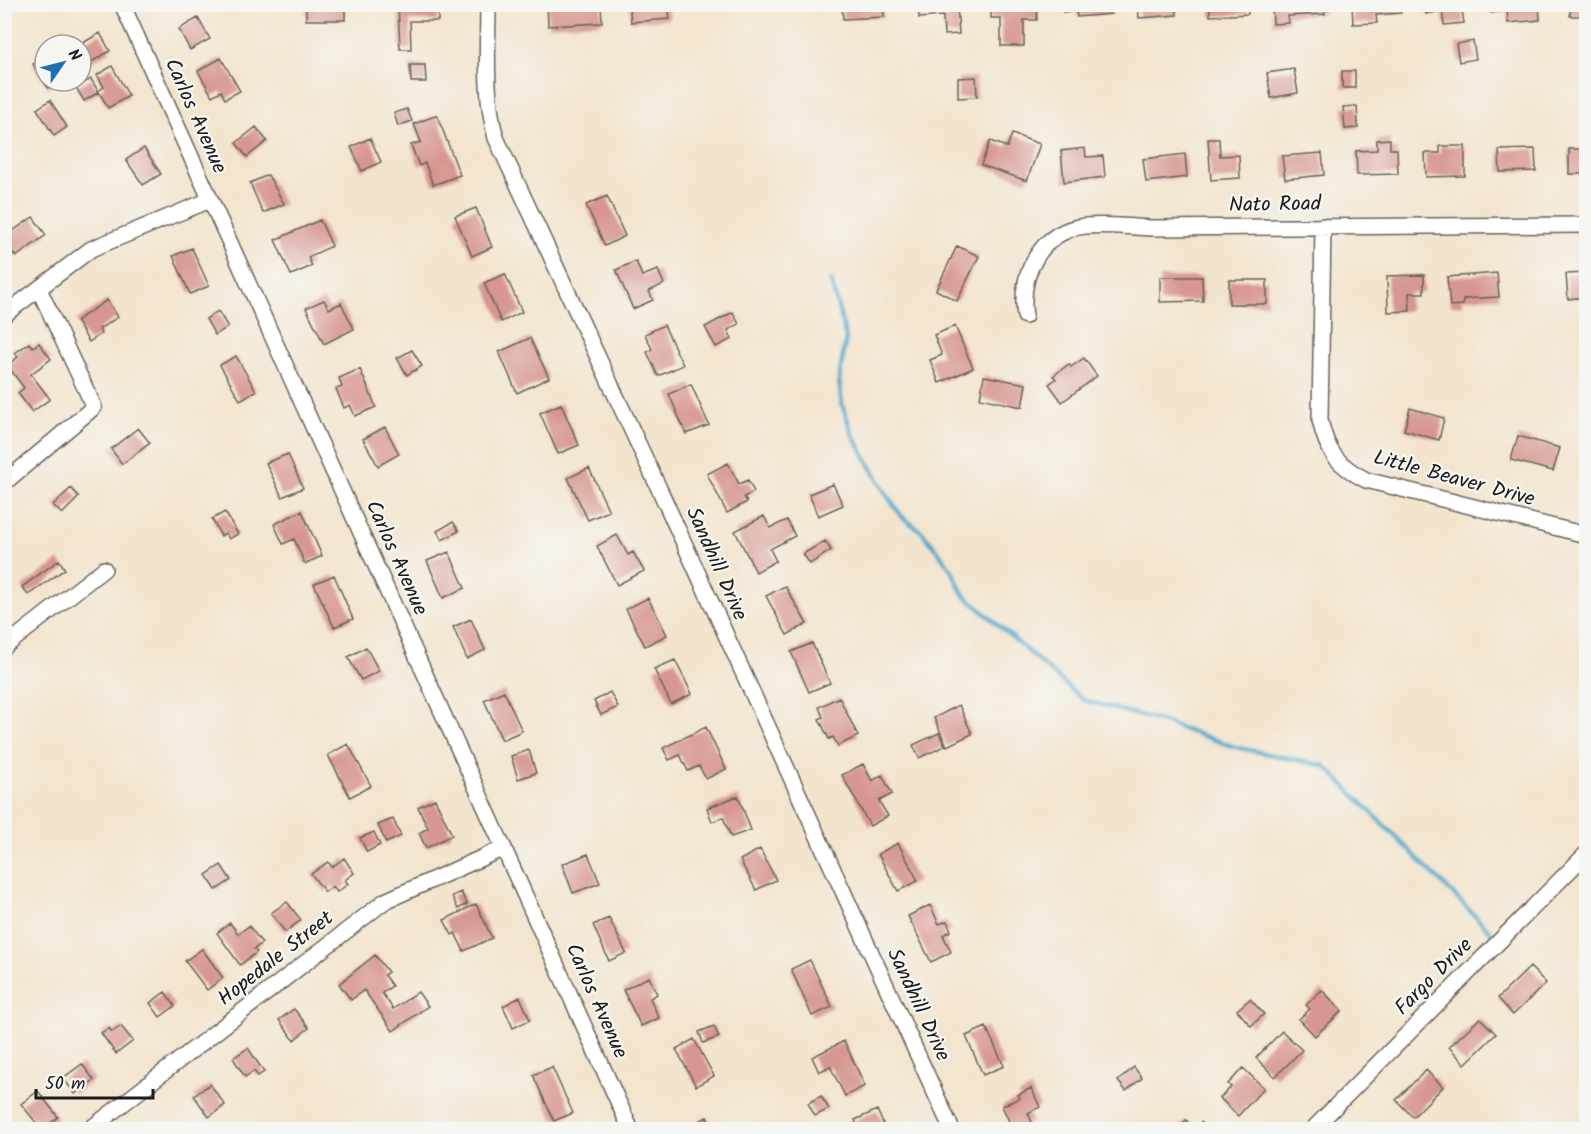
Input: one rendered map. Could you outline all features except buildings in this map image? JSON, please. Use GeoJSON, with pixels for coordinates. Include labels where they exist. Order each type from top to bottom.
{"type":"FeatureCollection","features":[{"type":"Feature","properties":{"kind":"street","name":"Carlos Avenue"},"geometry":{"type":"LineString","coordinates":[[122,4],[631,1130]]}},
{"type":"Feature","properties":{"kind":"street","name":"Sandhill Drive"},"geometry":{"type":"LineString","coordinates":[[488,4],[489,96],[496,138],[952,1130]]}},
{"type":"Feature","properties":{"kind":"street"},"geometry":{"type":"LineString","coordinates":[[4,315],[92,249],[210,200]]}},
{"type":"Feature","properties":{"kind":"street","name":"Nato Road"},"geometry":{"type":"LineString","coordinates":[[1025,316],[1024,288],[1028,271],[1036,255],[1059,234],[1073,228],[1087,226],[1151,228],[1587,225]]}},
{"type":"Feature","properties":{"kind":"street","name":"Little Beaver Drive"},"geometry":{"type":"LineString","coordinates":[[1323,226],[1320,420],[1324,438],[1339,462],[1349,471],[1366,480],[1587,535]]}},
{"type":"Feature","properties":{"kind":"street"},"geometry":{"type":"LineString","coordinates":[[4,483],[94,406],[39,289]]}},
{"type":"Feature","properties":{"kind":"street"},"geometry":{"type":"LineString","coordinates":[[4,647],[104,569]]}},
{"type":"Feature","properties":{"kind":"street","name":"Hopedale Street"},"geometry":{"type":"LineString","coordinates":[[89,1130],[385,901],[504,848]]}},
{"type":"Feature","properties":{"kind":"street","name":"Fargo Drive"},"geometry":{"type":"LineString","coordinates":[[1312,1130],[1587,854]]}},
{"type":"Feature","properties":{"kind":"waterway"},"geometry":{"type":"LineString","coordinates":[[831,281],[846,337],[839,380],[842,404],[852,433],[885,492],[902,517],[921,531],[938,551],[952,571],[963,594],[1083,700],[1160,721],[1235,747],[1325,766],[1494,935]]}}]}
